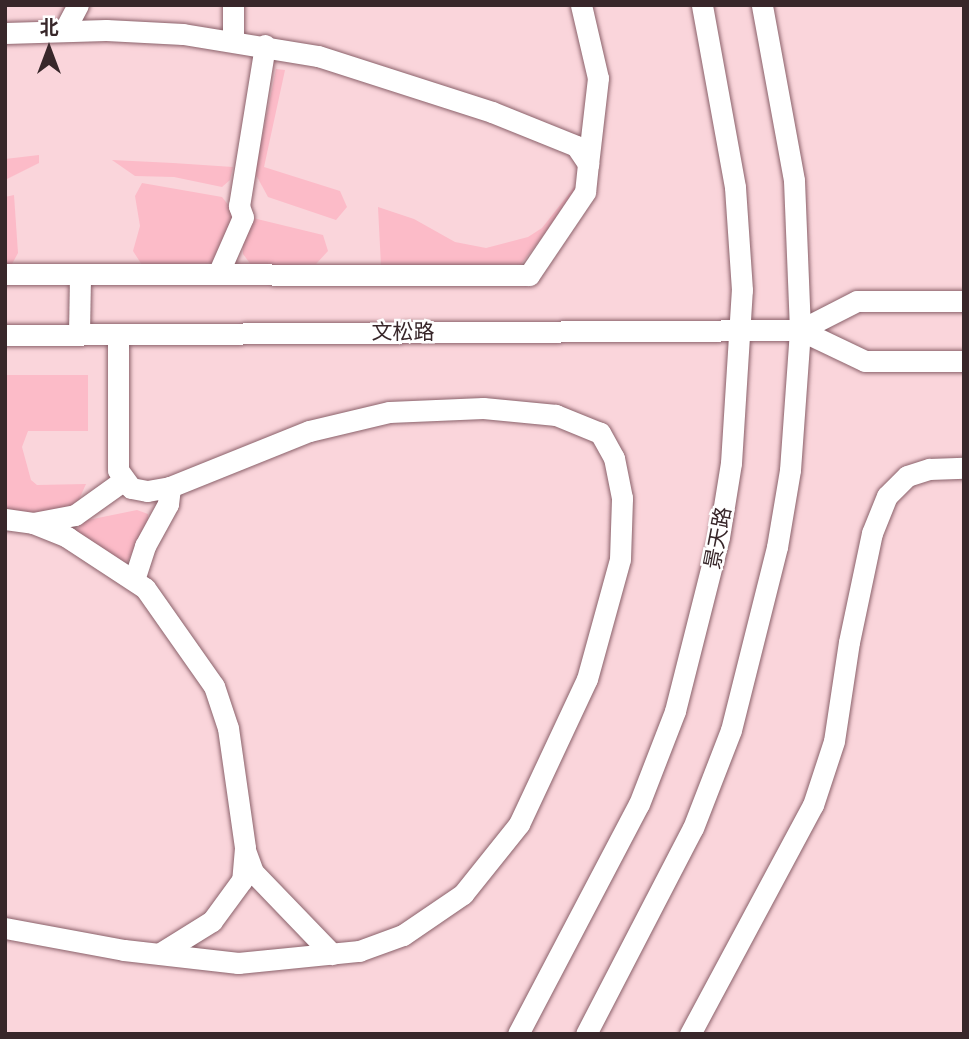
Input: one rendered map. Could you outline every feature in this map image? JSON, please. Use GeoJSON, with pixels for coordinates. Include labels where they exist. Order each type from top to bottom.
{"type":"FeatureCollection","features":[{"type":"Feature","properties":{"kind":"street"},"geometry":{"type":"LineString","coordinates":[[64,31],[78,5]]}},
{"type":"Feature","properties":{"kind":"street"},"geometry":{"type":"LineString","coordinates":[[233,5],[233,41]]}},
{"type":"Feature","properties":{"kind":"street"},"geometry":{"type":"LineString","coordinates":[[5,274],[529,275],[584,192],[598,78],[581,5]]}},
{"type":"Feature","properties":{"kind":"street","name":"景天路"},"geometry":{"type":"LineString","coordinates":[[518,1034],[639,804],[675,711],[719,537],[731,463],[741,330],[735,187],[702,5]]}},
{"type":"Feature","properties":{"kind":"street"},"geometry":{"type":"LineString","coordinates":[[586,1034],[693,828],[731,730],[777,547],[790,470],[800,330],[794,180],[762,5]]}},
{"type":"Feature","properties":{"kind":"street"},"geometry":{"type":"LineString","coordinates":[[5,33],[64,31],[183,34],[265,45],[445,94],[576,146],[588,164]]}},
{"type":"Feature","properties":{"kind":"street"},"geometry":{"type":"LineString","coordinates":[[218,274],[243,217],[239,206],[265,45]]}},
{"type":"Feature","properties":{"kind":"street"},"geometry":{"type":"LineString","coordinates":[[79,334],[80,275]]}},
{"type":"Feature","properties":{"kind":"street","name":"文松路"},"geometry":{"type":"LineString","coordinates":[[800,330],[858,301],[964,301]]}},
{"type":"Feature","properties":{"kind":"street","name":"文松路"},"geometry":{"type":"LineString","coordinates":[[5,335],[800,330],[865,361],[964,361]]}},
{"type":"Feature","properties":{"kind":"street"},"geometry":{"type":"LineString","coordinates":[[5,928],[238,963],[359,951],[403,935],[453,901],[519,824],[582,691],[605,623],[623,527],[614,458],[600,433],[575,420],[519,411],[435,408],[364,417],[309,431],[170,487],[147,491],[131,488],[118,470],[118,334]]}},
{"type":"Feature","properties":{"kind":"street"},"geometry":{"type":"LineString","coordinates":[[690,1034],[813,805],[834,741],[849,642],[872,533],[887,496],[907,476],[929,469],[964,468]]}},
{"type":"Feature","properties":{"kind":"street"},"geometry":{"type":"LineString","coordinates":[[33,523],[75,515],[124,480]]}},
{"type":"Feature","properties":{"kind":"street"},"geometry":{"type":"LineString","coordinates":[[134,580],[145,546],[168,504],[170,487]]}},
{"type":"Feature","properties":{"kind":"street"},"geometry":{"type":"LineString","coordinates":[[5,519],[33,523],[67,537],[134,580],[185,640],[214,686],[228,728],[245,848],[253,872],[332,954]]}},
{"type":"Feature","properties":{"kind":"street"},"geometry":{"type":"LineString","coordinates":[[160,953],[187,940],[228,904],[242,880],[245,848]]}},
{"type":"Feature","properties":{"kind":"shaded area"},"geometry":{"type":"Polygon","coordinates":[[[276,69],[285,70],[264,167],[340,191],[347,207],[336,220],[268,197],[255,173],[276,69]]]}},
{"type":"Feature","properties":{"kind":"shaded area"},"geometry":{"type":"Polygon","coordinates":[[[39,155],[39,163],[5,180],[5,159],[39,155]]]}},
{"type":"Feature","properties":{"kind":"shaded area"},"geometry":{"type":"Polygon","coordinates":[[[112,160],[233,167],[230,180],[222,187],[174,177],[135,176],[112,160]]]}},
{"type":"Feature","properties":{"kind":"shaded area"},"geometry":{"type":"Polygon","coordinates":[[[142,183],[222,197],[233,211],[228,247],[217,263],[142,265],[133,251],[140,226],[135,196],[142,183]]]}},
{"type":"Feature","properties":{"kind":"shaded area"},"geometry":{"type":"Polygon","coordinates":[[[575,186],[573,198],[521,264],[381,266],[378,207],[414,219],[455,242],[486,248],[528,237],[542,228],[575,186]]]}},
{"type":"Feature","properties":{"kind":"shaded area"},"geometry":{"type":"Polygon","coordinates":[[[14,195],[18,253],[12,264],[5,264],[5,197],[14,195]]]}},
{"type":"Feature","properties":{"kind":"shaded area"},"geometry":{"type":"Polygon","coordinates":[[[253,218],[323,235],[328,251],[316,264],[252,266],[243,254],[243,243],[253,218]]]}},
{"type":"Feature","properties":{"kind":"shaded area"},"geometry":{"type":"Polygon","coordinates":[[[5,375],[88,375],[88,431],[28,431],[22,447],[31,480],[37,485],[86,484],[76,506],[36,513],[5,512],[5,375]]]}},
{"type":"Feature","properties":{"kind":"shaded area"},"geometry":{"type":"Polygon","coordinates":[[[137,510],[148,514],[148,520],[128,561],[123,563],[75,532],[83,521],[137,510]]]}}]}
